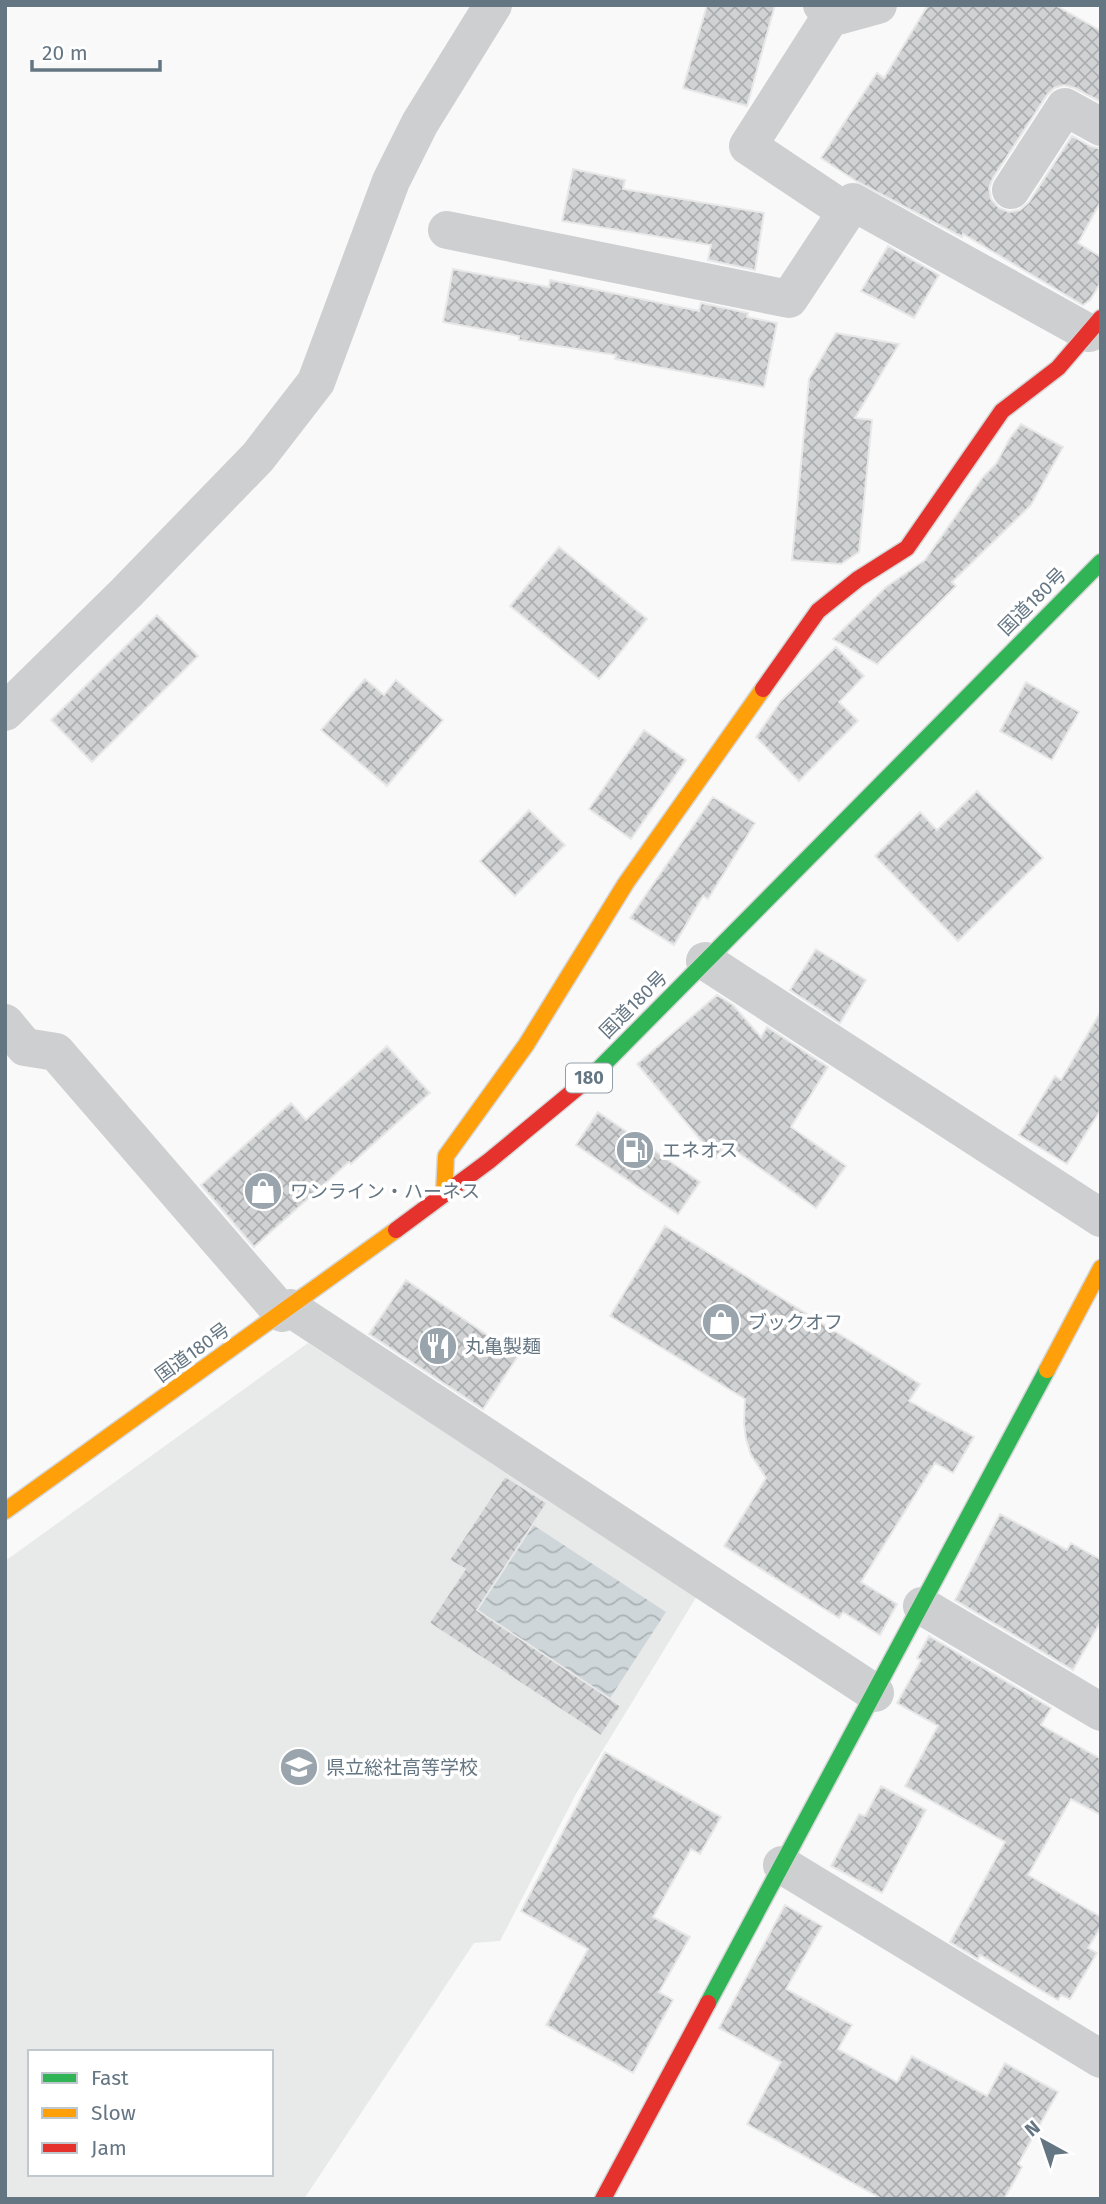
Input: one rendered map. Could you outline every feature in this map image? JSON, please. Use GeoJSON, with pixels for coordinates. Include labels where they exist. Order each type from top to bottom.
{"type":"FeatureCollection","features":[{"type":"Feature","properties":{"kind":"main road"},"geometry":{"type":"LineString","coordinates":[[444,1194],[446,1156],[526,1045],[626,883],[818,611],[858,579],[907,548],[1002,411],[1058,368],[1095,326]]}},
{"type":"Feature","properties":{"kind":"main road","name":"国道180号"},"geometry":{"type":"LineString","coordinates":[[5,1511],[286,1311],[489,1161],[595,1073],[1101,562]]}},
{"type":"Feature","properties":{"kind":"main road"},"geometry":{"type":"LineString","coordinates":[[603,2199],[1101,1268]]}},
{"type":"Feature","properties":{"kind":"street"},"geometry":{"type":"LineString","coordinates":[[5,712],[258,457],[316,382],[391,181],[420,123],[493,5]]}},
{"type":"Feature","properties":{"kind":"street"},"geometry":{"type":"LineString","coordinates":[[847,212],[748,146],[827,9],[838,16],[878,5]]}},
{"type":"Feature","properties":{"kind":"street"},"geometry":{"type":"LineString","coordinates":[[1011,190],[1065,107],[1101,127]]}},
{"type":"Feature","properties":{"kind":"street"},"geometry":{"type":"LineString","coordinates":[[447,230],[789,299],[853,202],[1095,326]]}},
{"type":"Feature","properties":{"kind":"street"},"geometry":{"type":"LineString","coordinates":[[705,961],[1101,1217]]}},
{"type":"Feature","properties":{"kind":"street"},"geometry":{"type":"LineString","coordinates":[[5,1023],[25,1047],[56,1052],[286,1311],[875,1693]]}},
{"type":"Feature","properties":{"kind":"street"},"geometry":{"type":"LineString","coordinates":[[922,1606],[1101,1712]]}},
{"type":"Feature","properties":{"kind":"street"},"geometry":{"type":"LineString","coordinates":[[782,1865],[1101,2059]]}},
{"type":"Feature","properties":{"kind":"shaded area","name":"県立総社高等学校"},"geometry":{"type":"Polygon","coordinates":[[[308,1343],[697,1596],[576,1794],[500,1941],[474,1943],[304,2199],[5,2199],[5,1561],[308,1343]]]}},
{"type":"Feature","properties":{"kind":"water"},"geometry":{"type":"Polygon","coordinates":[[[533,1525],[666,1612],[610,1698],[477,1610],[533,1525]]]}},
{"type":"Feature","properties":{"kind":"building"},"geometry":{"type":"Polygon","coordinates":[[[707,5],[775,5],[747,106],[683,88],[707,5]]]}},
{"type":"Feature","properties":{"kind":"building"},"geometry":{"type":"Polygon","coordinates":[[[928,5],[1055,5],[1101,31],[1101,102],[1075,88],[1064,85],[1054,88],[989,188],[991,199],[999,208],[1009,212],[1020,210],[1029,202],[1072,136],[1101,149],[1101,201],[1078,243],[1101,257],[1101,282],[1090,300],[1083,305],[963,234],[962,237],[856,181],[821,158],[877,73],[884,78],[928,5]]]}},
{"type":"Feature","properties":{"kind":"building"},"geometry":{"type":"Polygon","coordinates":[[[573,169],[625,180],[623,189],[764,213],[755,270],[708,260],[711,245],[562,221],[573,169]]]}},
{"type":"Feature","properties":{"kind":"building"},"geometry":{"type":"Polygon","coordinates":[[[888,246],[939,275],[914,318],[861,291],[888,246]]]}},
{"type":"Feature","properties":{"kind":"building"},"geometry":{"type":"Polygon","coordinates":[[[453,269],[549,287],[550,280],[699,311],[701,303],[748,313],[747,317],[777,323],[764,387],[615,359],[616,355],[519,340],[519,336],[443,322],[453,269]]]}},
{"type":"Feature","properties":{"kind":"building"},"geometry":{"type":"Polygon","coordinates":[[[836,333],[899,344],[855,418],[872,420],[859,552],[841,564],[792,560],[809,379],[836,333]]]}},
{"type":"Feature","properties":{"kind":"building"},"geometry":{"type":"Polygon","coordinates":[[[1021,424],[1063,447],[1031,505],[952,582],[956,586],[877,664],[833,639],[886,587],[925,560],[983,477],[996,464],[1021,424]]]}},
{"type":"Feature","properties":{"kind":"building"},"geometry":{"type":"Polygon","coordinates":[[[559,547],[647,619],[599,679],[510,606],[559,547]]]}},
{"type":"Feature","properties":{"kind":"building"},"geometry":{"type":"Polygon","coordinates":[[[157,615],[198,656],[92,762],[51,720],[157,615]]]}},
{"type":"Feature","properties":{"kind":"building"},"geometry":{"type":"Polygon","coordinates":[[[836,647],[864,676],[839,702],[858,721],[799,781],[756,737],[781,701],[836,647]]]}},
{"type":"Feature","properties":{"kind":"building"},"geometry":{"type":"Polygon","coordinates":[[[365,679],[384,695],[396,680],[443,720],[387,786],[321,730],[365,679]]]}},
{"type":"Feature","properties":{"kind":"building"},"geometry":{"type":"Polygon","coordinates":[[[1026,682],[1079,712],[1052,760],[1000,731],[1026,682]]]}},
{"type":"Feature","properties":{"kind":"building"},"geometry":{"type":"Polygon","coordinates":[[[644,730],[686,760],[631,839],[589,809],[644,730]]]}},
{"type":"Feature","properties":{"kind":"building"},"geometry":{"type":"Polygon","coordinates":[[[977,791],[1043,858],[958,941],[875,856],[920,812],[937,830],[977,791]]]}},
{"type":"Feature","properties":{"kind":"building"},"geometry":{"type":"Polygon","coordinates":[[[713,797],[755,823],[708,899],[703,896],[674,945],[630,918],[713,797]]]}},
{"type":"Feature","properties":{"kind":"building"},"geometry":{"type":"Polygon","coordinates":[[[529,810],[565,845],[515,896],[480,861],[529,810]]]}},
{"type":"Feature","properties":{"kind":"building"},"geometry":{"type":"Polygon","coordinates":[[[816,949],[866,980],[840,1023],[790,990],[816,949]]]}},
{"type":"Feature","properties":{"kind":"building"},"geometry":{"type":"Polygon","coordinates":[[[717,995],[733,1005],[761,1037],[767,1027],[828,1067],[791,1127],[846,1166],[816,1208],[726,1144],[716,1158],[637,1064],[717,995]]]}},
{"type":"Feature","properties":{"kind":"building"},"geometry":{"type":"Polygon","coordinates":[[[1101,1011],[1101,1109],[1067,1164],[1019,1135],[1055,1076],[1061,1080],[1101,1011]]]}},
{"type":"Feature","properties":{"kind":"building"},"geometry":{"type":"Polygon","coordinates":[[[387,1046],[430,1093],[254,1247],[201,1185],[291,1103],[306,1120],[387,1046]]]}},
{"type":"Feature","properties":{"kind":"building"},"geometry":{"type":"Polygon","coordinates":[[[598,1112],[700,1182],[678,1214],[576,1145],[598,1112]]]}},
{"type":"Feature","properties":{"kind":"building"},"geometry":{"type":"Polygon","coordinates":[[[665,1226],[920,1384],[909,1401],[974,1437],[953,1473],[935,1463],[861,1582],[897,1604],[880,1635],[843,1612],[839,1618],[724,1546],[766,1478],[751,1455],[746,1439],[745,1399],[610,1316],[665,1226]]]}},
{"type":"Feature","properties":{"kind":"building"},"geometry":{"type":"Polygon","coordinates":[[[406,1280],[518,1356],[483,1409],[369,1334],[406,1280]]]}},
{"type":"Feature","properties":{"kind":"building"},"geometry":{"type":"Polygon","coordinates":[[[505,1476],[547,1503],[477,1610],[621,1706],[601,1736],[429,1623],[465,1569],[449,1560],[505,1476]]]}},
{"type":"Feature","properties":{"kind":"building"},"geometry":{"type":"Polygon","coordinates":[[[1000,1514],[1067,1550],[1071,1543],[1101,1560],[1101,1621],[1073,1670],[955,1600],[1000,1514]]]}},
{"type":"Feature","properties":{"kind":"building"},"geometry":{"type":"Polygon","coordinates":[[[929,1636],[1051,1708],[1041,1725],[1101,1759],[1101,1815],[1071,1799],[1028,1875],[1101,1917],[1101,1927],[1088,1948],[1097,1953],[1070,1999],[1061,1995],[1058,2000],[980,1955],[978,1959],[950,1942],[1005,1842],[905,1786],[938,1726],[897,1703],[921,1660],[917,1658],[929,1636]]]}},
{"type":"Feature","properties":{"kind":"building"},"geometry":{"type":"Polygon","coordinates":[[[605,1752],[721,1817],[700,1854],[691,1849],[653,1917],[690,1937],[659,1992],[673,2000],[633,2073],[546,2025],[588,1949],[521,1911],[605,1752]]]}},
{"type":"Feature","properties":{"kind":"building"},"geometry":{"type":"Polygon","coordinates":[[[881,1786],[926,1810],[882,1893],[831,1866],[859,1814],[865,1816],[881,1786]]]}},
{"type":"Feature","properties":{"kind":"building"},"geometry":{"type":"Polygon","coordinates":[[[785,1905],[822,1926],[786,1989],[852,2025],[838,2049],[897,2082],[912,2056],[987,2096],[1005,2063],[1058,2092],[1018,2164],[1022,2167],[1004,2199],[882,2199],[747,2124],[781,2062],[719,2028],[785,1905]]]}},
{"type":"Feature","properties":{"kind":"traffic: fast"},"geometry":{"type":"LineString","coordinates":[[594,1074],[1101,562]]}},
{"type":"Feature","properties":{"kind":"traffic: fast"},"geometry":{"type":"LineString","coordinates":[[708,2003],[1047,1370]]}},
{"type":"Feature","properties":{"kind":"traffic: slow"},"geometry":{"type":"LineString","coordinates":[[444,1194],[446,1156],[526,1045],[626,883],[763,689]]}},
{"type":"Feature","properties":{"kind":"traffic: slow"},"geometry":{"type":"LineString","coordinates":[[5,1511],[396,1230]]}},
{"type":"Feature","properties":{"kind":"traffic: slow"},"geometry":{"type":"LineString","coordinates":[[1047,1370],[1101,1268]]}},
{"type":"Feature","properties":{"kind":"traffic: jam"},"geometry":{"type":"LineString","coordinates":[[763,689],[818,611],[858,579],[907,548],[1002,411],[1058,368],[1101,318]]}},
{"type":"Feature","properties":{"kind":"traffic: jam"},"geometry":{"type":"LineString","coordinates":[[396,1230],[489,1161],[594,1074]]}},
{"type":"Feature","properties":{"kind":"traffic: jam"},"geometry":{"type":"LineString","coordinates":[[603,2199],[708,2003]]}},
{"type":"Feature","properties":{"kind":"place","name":"エネオス"},"geometry":{"type":"Point","coordinates":[635,1150]}},
{"type":"Feature","properties":{"kind":"place","name":"ワンライン・ハーネス"},"geometry":{"type":"Point","coordinates":[263,1191]}},
{"type":"Feature","properties":{"kind":"place","name":"ブックオフ"},"geometry":{"type":"Point","coordinates":[721,1322]}},
{"type":"Feature","properties":{"kind":"place","name":"丸亀製麺"},"geometry":{"type":"Point","coordinates":[438,1346]}},
{"type":"Feature","properties":{"kind":"place","name":"県立総社高等学校"},"geometry":{"type":"Point","coordinates":[299,1767]}}]}
